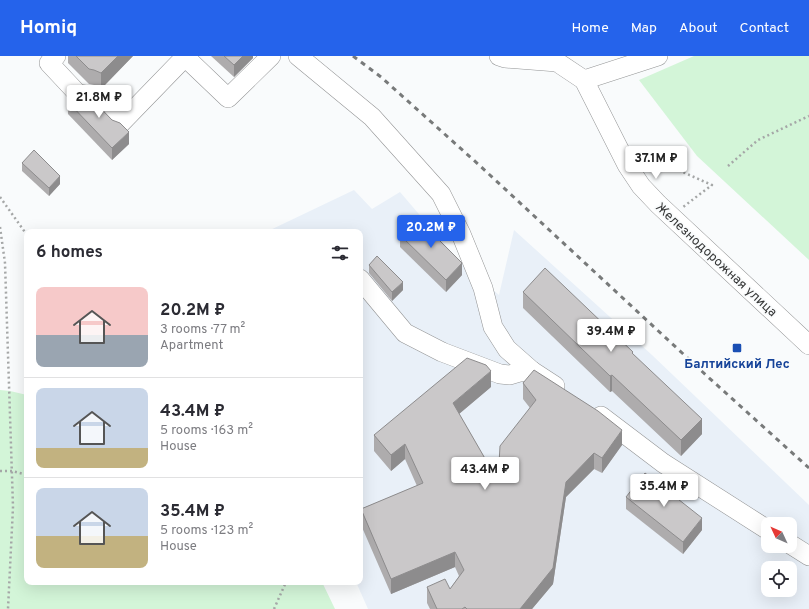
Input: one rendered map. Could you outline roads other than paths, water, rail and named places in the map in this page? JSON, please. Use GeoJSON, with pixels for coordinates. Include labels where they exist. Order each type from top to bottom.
{"type":"FeatureCollection","features":[{"type":"Feature","properties":{"kind":"street"},"geometry":{"type":"LineString","coordinates":[[56,56],[48,63],[78,94],[92,96],[120,124],[184,57],[228,98],[271,56]]}},
{"type":"Feature","properties":{"kind":"street"},"geometry":{"type":"LineString","coordinates":[[298,56],[372,117],[441,194],[461,234],[483,288],[493,326],[507,349],[532,371],[604,418],[663,463],[761,526]]}},
{"type":"Feature","properties":{"kind":"street","name":"Железнодорожная улица"},"geometry":{"type":"LineString","coordinates":[[499,56],[505,58],[557,62],[584,80],[627,165],[641,186],[809,345]]}},
{"type":"Feature","properties":{"kind":"street"},"geometry":{"type":"LineString","coordinates":[[584,80],[658,56]]}},
{"type":"Feature","properties":{"kind":"street"},"geometry":{"type":"LineString","coordinates":[[363,284],[405,333],[442,352],[500,374],[510,375],[532,371]]}},
{"type":"Feature","properties":{"kind":"street"},"geometry":{"type":"LineString","coordinates":[[797,548],[809,556]]}},
{"type":"Feature","properties":{"kind":"railway"},"geometry":{"type":"LineString","coordinates":[[353,56],[381,77],[478,164],[707,376],[809,468]]}},
{"type":"Feature","properties":{"kind":"place","name":"Балтийский Лес"},"geometry":{"type":"Point","coordinates":[737,348]}}]}
